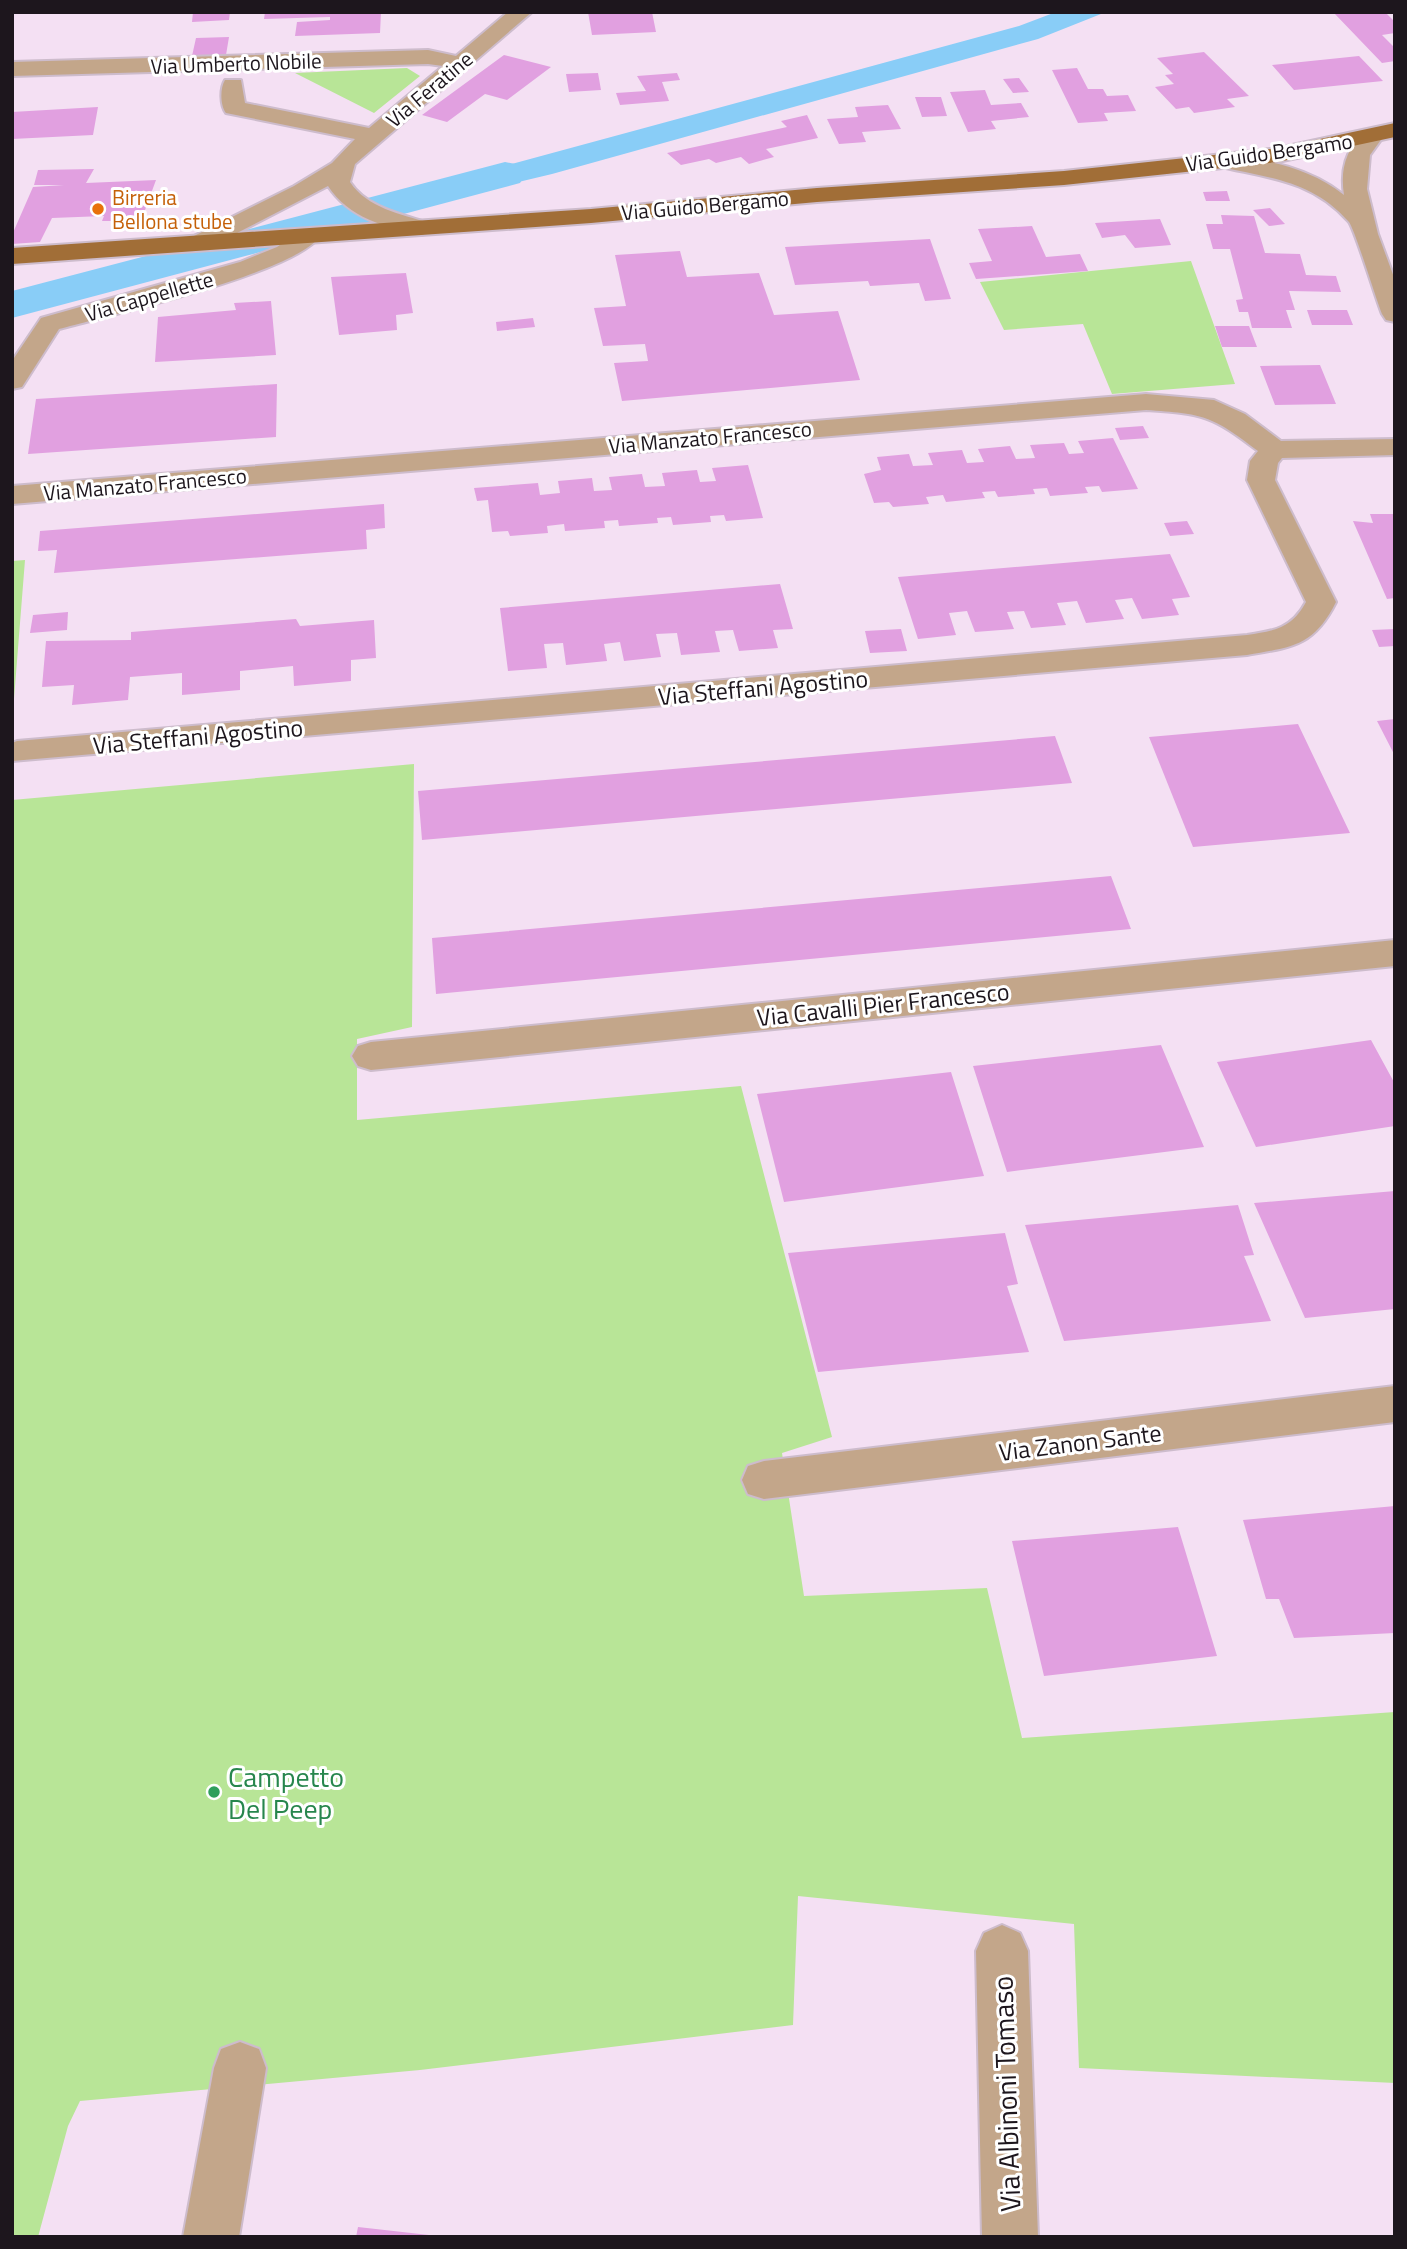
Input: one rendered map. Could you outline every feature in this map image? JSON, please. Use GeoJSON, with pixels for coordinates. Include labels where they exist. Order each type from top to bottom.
{"type":"FeatureCollection","features":[{"type":"Feature","properties":{"kind":"main road","name":"Via Guido Bergamo"},"geometry":{"type":"LineString","coordinates":[[12,256],[195,245],[1064,178],[1278,155],[1395,130]]}},
{"type":"Feature","properties":{"kind":"street","name":"Via Feratine"},"geometry":{"type":"LineString","coordinates":[[195,245],[339,175],[373,136],[521,12]]}},
{"type":"Feature","properties":{"kind":"street","name":"Via Umberto Nobile"},"geometry":{"type":"LineString","coordinates":[[12,69],[428,57],[460,63]]}},
{"type":"Feature","properties":{"kind":"street"},"geometry":{"type":"LineString","coordinates":[[233,85],[234,108],[373,136]]}},
{"type":"Feature","properties":{"kind":"street"},"geometry":{"type":"LineString","coordinates":[[1371,137],[1357,156],[1355,178],[1361,220],[1395,314]]}},
{"type":"Feature","properties":{"kind":"street"},"geometry":{"type":"LineString","coordinates":[[1225,161],[1283,172],[1318,186],[1361,220]]}},
{"type":"Feature","properties":{"kind":"street"},"geometry":{"type":"LineString","coordinates":[[339,175],[358,206],[375,215],[420,228]]}},
{"type":"Feature","properties":{"kind":"street"},"geometry":{"type":"LineString","coordinates":[[291,197],[281,212],[282,223],[312,236],[332,211],[339,175]]}},
{"type":"Feature","properties":{"kind":"street","name":"Via Cappellette"},"geometry":{"type":"LineString","coordinates":[[12,381],[50,324],[249,267],[286,252],[312,236]]}},
{"type":"Feature","properties":{"kind":"street","name":"Via Manzato Francesco"},"geometry":{"type":"LineString","coordinates":[[12,495],[1146,402],[1204,406],[1235,420],[1275,450]]}},
{"type":"Feature","properties":{"kind":"street"},"geometry":{"type":"LineString","coordinates":[[1275,450],[1395,447]]}},
{"type":"Feature","properties":{"kind":"street","name":"Via Steffani Agostino"},"geometry":{"type":"LineString","coordinates":[[18,752],[1247,645],[1291,638],[1311,624],[1321,602],[1261,480],[1264,461],[1275,450]]}},
{"type":"Feature","properties":{"kind":"street","name":"Via Cavalli Pier Francesco"},"geometry":{"type":"LineString","coordinates":[[371,1056],[1395,953]]}},
{"type":"Feature","properties":{"kind":"street","name":"Via Zanon Sante"},"geometry":{"type":"LineString","coordinates":[[764,1480],[1395,1404]]}},
{"type":"Feature","properties":{"kind":"street","name":"Via Albinoni Tomaso"},"geometry":{"type":"LineString","coordinates":[[1002,1951],[1010,2237]]}},
{"type":"Feature","properties":{"kind":"street"},"geometry":{"type":"LineString","coordinates":[[211,2237],[240,2068]]}},
{"type":"Feature","properties":{"kind":"green space"},"geometry":{"type":"Polygon","coordinates":[[[407,68],[420,76],[374,113],[295,73],[407,68]]]}},
{"type":"Feature","properties":{"kind":"green space"},"geometry":{"type":"Polygon","coordinates":[[[1191,261],[1235,384],[1112,394],[1083,324],[1004,330],[980,282],[1191,261]]]}},
{"type":"Feature","properties":{"kind":"green space"},"geometry":{"type":"Polygon","coordinates":[[[25,560],[12,724],[12,561],[25,560]]]}},
{"type":"Feature","properties":{"kind":"green space"},"geometry":{"type":"Polygon","coordinates":[[[414,764],[412,1027],[357,1039],[357,1120],[741,1086],[832,1437],[782,1453],[804,1596],[987,1588],[1022,1738],[1395,1712],[1395,2083],[1079,2068],[1074,1924],[798,1896],[793,2025],[420,2070],[80,2101],[68,2126],[38,2237],[12,2237],[12,800],[414,764]]]}},
{"type":"Feature","properties":{"kind":"water"},"geometry":{"type":"Polygon","coordinates":[[[1056,12],[1106,12],[1038,39],[552,174],[425,204],[409,192],[1019,26],[1056,12]]]}},
{"type":"Feature","properties":{"kind":"water"},"geometry":{"type":"Polygon","coordinates":[[[158,258],[169,271],[12,314],[12,295],[158,258]]]}},
{"type":"Feature","properties":{"kind":"building"},"geometry":{"type":"Polygon","coordinates":[[[193,12],[230,12],[229,20],[192,22],[193,12]]]}},
{"type":"Feature","properties":{"kind":"building"},"geometry":{"type":"Polygon","coordinates":[[[265,12],[381,12],[380,33],[295,36],[297,22],[330,20],[330,17],[264,19],[265,12]]]}},
{"type":"Feature","properties":{"kind":"building"},"geometry":{"type":"Polygon","coordinates":[[[588,12],[652,12],[656,32],[592,35],[588,12]]]}},
{"type":"Feature","properties":{"kind":"building"},"geometry":{"type":"Polygon","coordinates":[[[1385,12],[1395,22],[1395,33],[1382,35],[1395,48],[1395,61],[1382,63],[1334,13],[1385,12]]]}},
{"type":"Feature","properties":{"kind":"building"},"geometry":{"type":"Polygon","coordinates":[[[229,37],[226,55],[192,56],[196,38],[229,37]]]}},
{"type":"Feature","properties":{"kind":"building"},"geometry":{"type":"Polygon","coordinates":[[[1204,52],[1249,96],[1227,99],[1235,107],[1194,113],[1189,107],[1176,109],[1155,87],[1174,84],[1165,75],[1173,74],[1157,58],[1204,52]]]}},
{"type":"Feature","properties":{"kind":"building"},"geometry":{"type":"Polygon","coordinates":[[[504,55],[551,67],[507,100],[485,94],[447,122],[422,115],[504,55]]]}},
{"type":"Feature","properties":{"kind":"building"},"geometry":{"type":"Polygon","coordinates":[[[1359,56],[1383,81],[1294,90],[1272,65],[1359,56]]]}},
{"type":"Feature","properties":{"kind":"building"},"geometry":{"type":"Polygon","coordinates":[[[1077,68],[1088,89],[1103,89],[1107,96],[1128,95],[1136,111],[1104,113],[1108,121],[1078,123],[1052,70],[1077,68]]]}},
{"type":"Feature","properties":{"kind":"building"},"geometry":{"type":"Polygon","coordinates":[[[598,73],[601,90],[569,92],[566,74],[598,73]]]}},
{"type":"Feature","properties":{"kind":"building"},"geometry":{"type":"Polygon","coordinates":[[[677,73],[680,80],[662,82],[669,101],[620,105],[616,93],[646,91],[637,76],[677,73]]]}},
{"type":"Feature","properties":{"kind":"building"},"geometry":{"type":"Polygon","coordinates":[[[1019,78],[1029,92],[1013,93],[1003,79],[1019,78]]]}},
{"type":"Feature","properties":{"kind":"building"},"geometry":{"type":"Polygon","coordinates":[[[985,90],[991,105],[1021,103],[1029,117],[991,121],[996,129],[968,132],[950,92],[985,90]]]}},
{"type":"Feature","properties":{"kind":"building"},"geometry":{"type":"Polygon","coordinates":[[[915,97],[941,97],[947,116],[922,117],[915,97]]]}},
{"type":"Feature","properties":{"kind":"building"},"geometry":{"type":"Polygon","coordinates":[[[888,105],[901,129],[862,132],[866,142],[839,144],[827,119],[858,117],[855,107],[888,105]]]}},
{"type":"Feature","properties":{"kind":"building"},"geometry":{"type":"Polygon","coordinates":[[[98,107],[93,135],[12,139],[12,112],[98,107]]]}},
{"type":"Feature","properties":{"kind":"building"},"geometry":{"type":"Polygon","coordinates":[[[807,115],[818,138],[766,149],[774,157],[749,164],[741,157],[716,163],[709,159],[681,165],[667,153],[787,127],[781,121],[807,115]]]}},
{"type":"Feature","properties":{"kind":"building"},"geometry":{"type":"Polygon","coordinates":[[[94,169],[86,183],[156,180],[141,221],[102,221],[104,216],[52,218],[40,242],[12,244],[12,235],[33,187],[64,185],[34,185],[38,170],[94,169]]]}},
{"type":"Feature","properties":{"kind":"building"},"geometry":{"type":"Polygon","coordinates":[[[1227,191],[1230,201],[1206,201],[1203,192],[1227,191]]]}},
{"type":"Feature","properties":{"kind":"building"},"geometry":{"type":"Polygon","coordinates":[[[1270,208],[1285,224],[1269,226],[1253,210],[1270,208]]]}},
{"type":"Feature","properties":{"kind":"building"},"geometry":{"type":"Polygon","coordinates":[[[1221,215],[1254,216],[1265,253],[1300,254],[1306,275],[1336,276],[1341,292],[1289,291],[1295,310],[1286,310],[1292,328],[1252,328],[1248,312],[1239,312],[1236,300],[1243,299],[1230,249],[1213,249],[1206,224],[1223,224],[1221,215]]]}},
{"type":"Feature","properties":{"kind":"building"},"geometry":{"type":"Polygon","coordinates":[[[1160,219],[1171,245],[1135,248],[1125,235],[1102,238],[1095,223],[1160,219]]]}},
{"type":"Feature","properties":{"kind":"building"},"geometry":{"type":"Polygon","coordinates":[[[1032,226],[1046,257],[1080,254],[1088,271],[976,279],[969,263],[992,261],[978,229],[1032,226]]]}},
{"type":"Feature","properties":{"kind":"building"},"geometry":{"type":"Polygon","coordinates":[[[930,239],[951,299],[925,301],[919,283],[870,286],[868,281],[795,285],[785,247],[930,239]]]}},
{"type":"Feature","properties":{"kind":"building"},"geometry":{"type":"Polygon","coordinates":[[[680,251],[687,277],[759,273],[774,315],[838,311],[860,380],[622,401],[614,363],[648,361],[645,344],[603,346],[594,308],[626,306],[615,255],[680,251]]]}},
{"type":"Feature","properties":{"kind":"building"},"geometry":{"type":"Polygon","coordinates":[[[406,273],[413,313],[396,315],[397,330],[339,335],[331,277],[406,273]]]}},
{"type":"Feature","properties":{"kind":"building"},"geometry":{"type":"Polygon","coordinates":[[[271,301],[276,355],[155,362],[158,317],[236,310],[234,303],[271,301]]]}},
{"type":"Feature","properties":{"kind":"building"},"geometry":{"type":"Polygon","coordinates":[[[1307,310],[1347,310],[1353,325],[1312,325],[1307,310]]]}},
{"type":"Feature","properties":{"kind":"building"},"geometry":{"type":"Polygon","coordinates":[[[533,318],[535,327],[497,331],[496,322],[533,318]]]}},
{"type":"Feature","properties":{"kind":"building"},"geometry":{"type":"Polygon","coordinates":[[[1215,326],[1249,326],[1257,347],[1222,347],[1215,326]]]}},
{"type":"Feature","properties":{"kind":"building"},"geometry":{"type":"Polygon","coordinates":[[[1320,365],[1336,404],[1275,405],[1260,366],[1320,365]]]}},
{"type":"Feature","properties":{"kind":"building"},"geometry":{"type":"Polygon","coordinates":[[[277,384],[276,437],[28,454],[36,399],[277,384]]]}},
{"type":"Feature","properties":{"kind":"building"},"geometry":{"type":"Polygon","coordinates":[[[1143,426],[1149,438],[1120,440],[1115,428],[1143,426]]]}},
{"type":"Feature","properties":{"kind":"building"},"geometry":{"type":"Polygon","coordinates":[[[1113,438],[1138,489],[1102,492],[1099,486],[1085,487],[1088,493],[1050,496],[1047,488],[1033,489],[1035,494],[998,497],[995,491],[982,492],[985,498],[946,502],[943,495],[926,497],[929,504],[893,507],[889,502],[874,503],[864,474],[881,470],[877,457],[909,454],[913,466],[933,465],[928,453],[962,450],[967,463],[984,462],[978,449],[1010,446],[1016,459],[1035,458],[1030,445],[1064,443],[1069,454],[1084,453],[1078,441],[1113,438]]]}},
{"type":"Feature","properties":{"kind":"building"},"geometry":{"type":"Polygon","coordinates":[[[748,465],[763,518],[726,521],[724,515],[710,516],[711,522],[673,525],[671,517],[657,518],[658,523],[619,526],[618,520],[604,521],[605,528],[565,531],[564,524],[547,526],[548,533],[510,536],[508,531],[492,532],[488,500],[477,501],[474,488],[538,483],[540,495],[560,493],[558,481],[592,478],[594,491],[612,490],[609,477],[642,474],[645,487],[665,486],[662,473],[697,470],[700,482],[716,481],[712,468],[748,465]]]}},
{"type":"Feature","properties":{"kind":"building"},"geometry":{"type":"Polygon","coordinates":[[[384,504],[385,528],[366,530],[367,549],[54,573],[57,550],[38,551],[40,531],[384,504]]]}},
{"type":"Feature","properties":{"kind":"building"},"geometry":{"type":"Polygon","coordinates":[[[1370,514],[1393,514],[1395,518],[1395,598],[1387,599],[1353,521],[1373,523],[1370,514]]]}},
{"type":"Feature","properties":{"kind":"building"},"geometry":{"type":"Polygon","coordinates":[[[1187,521],[1194,534],[1170,536],[1164,523],[1187,521]]]}},
{"type":"Feature","properties":{"kind":"building"},"geometry":{"type":"Polygon","coordinates":[[[1170,554],[1190,597],[1172,599],[1179,615],[1142,619],[1132,598],[1115,600],[1124,619],[1086,623],[1077,601],[1057,603],[1066,625],[1031,628],[1024,611],[1007,612],[1014,629],[975,632],[967,611],[949,613],[956,635],[918,639],[898,577],[1170,554]]]}},
{"type":"Feature","properties":{"kind":"building"},"geometry":{"type":"Polygon","coordinates":[[[780,584],[793,629],[773,630],[778,648],[739,651],[733,630],[715,631],[720,652],[681,655],[677,633],[656,634],[661,657],[624,661],[620,642],[604,644],[607,661],[566,665],[563,643],[544,644],[547,668],[508,671],[500,608],[780,584]]]}},
{"type":"Feature","properties":{"kind":"building"},"geometry":{"type":"Polygon","coordinates":[[[68,612],[67,630],[30,633],[33,615],[68,612]]]}},
{"type":"Feature","properties":{"kind":"building"},"geometry":{"type":"Polygon","coordinates":[[[296,619],[300,626],[374,620],[376,658],[351,660],[351,681],[294,686],[293,666],[240,671],[240,690],[182,695],[182,673],[130,677],[128,700],[72,705],[74,685],[42,687],[46,641],[131,640],[131,632],[296,619]]]}},
{"type":"Feature","properties":{"kind":"building"},"geometry":{"type":"Polygon","coordinates":[[[901,629],[907,651],[870,653],[865,631],[901,629]]]}},
{"type":"Feature","properties":{"kind":"building"},"geometry":{"type":"Polygon","coordinates":[[[1395,629],[1395,646],[1379,647],[1372,630],[1395,629]]]}},
{"type":"Feature","properties":{"kind":"building"},"geometry":{"type":"Polygon","coordinates":[[[1395,719],[1395,756],[1377,721],[1395,719]]]}},
{"type":"Feature","properties":{"kind":"building"},"geometry":{"type":"Polygon","coordinates":[[[1298,724],[1350,833],[1193,847],[1149,737],[1298,724]]]}},
{"type":"Feature","properties":{"kind":"building"},"geometry":{"type":"Polygon","coordinates":[[[1055,736],[1072,783],[422,840],[418,791],[1055,736]]]}},
{"type":"Feature","properties":{"kind":"building"},"geometry":{"type":"Polygon","coordinates":[[[1111,876],[1131,929],[436,994],[432,938],[1111,876]]]}},
{"type":"Feature","properties":{"kind":"building"},"geometry":{"type":"Polygon","coordinates":[[[1371,1040],[1395,1084],[1395,1126],[1256,1147],[1217,1062],[1371,1040]]]}},
{"type":"Feature","properties":{"kind":"building"},"geometry":{"type":"Polygon","coordinates":[[[1161,1045],[1204,1147],[1007,1172],[973,1066],[1161,1045]]]}},
{"type":"Feature","properties":{"kind":"building"},"geometry":{"type":"Polygon","coordinates":[[[951,1072],[984,1176],[784,1202],[757,1094],[951,1072]]]}},
{"type":"Feature","properties":{"kind":"building"},"geometry":{"type":"Polygon","coordinates":[[[1395,1191],[1395,1309],[1305,1318],[1254,1203],[1395,1191]]]}},
{"type":"Feature","properties":{"kind":"building"},"geometry":{"type":"Polygon","coordinates":[[[1238,1205],[1254,1255],[1244,1256],[1271,1321],[1064,1341],[1025,1225],[1238,1205]]]}},
{"type":"Feature","properties":{"kind":"building"},"geometry":{"type":"Polygon","coordinates":[[[1005,1233],[1018,1284],[1007,1286],[1029,1352],[818,1372],[788,1253],[1005,1233]]]}},
{"type":"Feature","properties":{"kind":"building"},"geometry":{"type":"Polygon","coordinates":[[[1395,1506],[1395,1633],[1294,1638],[1279,1599],[1266,1599],[1243,1520],[1395,1506]]]}},
{"type":"Feature","properties":{"kind":"building"},"geometry":{"type":"Polygon","coordinates":[[[1178,1527],[1217,1656],[1044,1676],[1012,1541],[1178,1527]]]}},
{"type":"Feature","properties":{"kind":"building"},"geometry":{"type":"Polygon","coordinates":[[[358,2227],[429,2235],[429,2237],[356,2237],[358,2227]]]}},
{"type":"Feature","properties":{"kind":"waterway"},"geometry":{"type":"LineString","coordinates":[[12,305],[505,174]]}},
{"type":"Feature","properties":{"kind":"place","name":"Birreria Bellona stube"},"geometry":{"type":"Point","coordinates":[98,209]}},
{"type":"Feature","properties":{"kind":"place","name":"Campetto Del Peep"},"geometry":{"type":"Point","coordinates":[214,1792]}}]}
